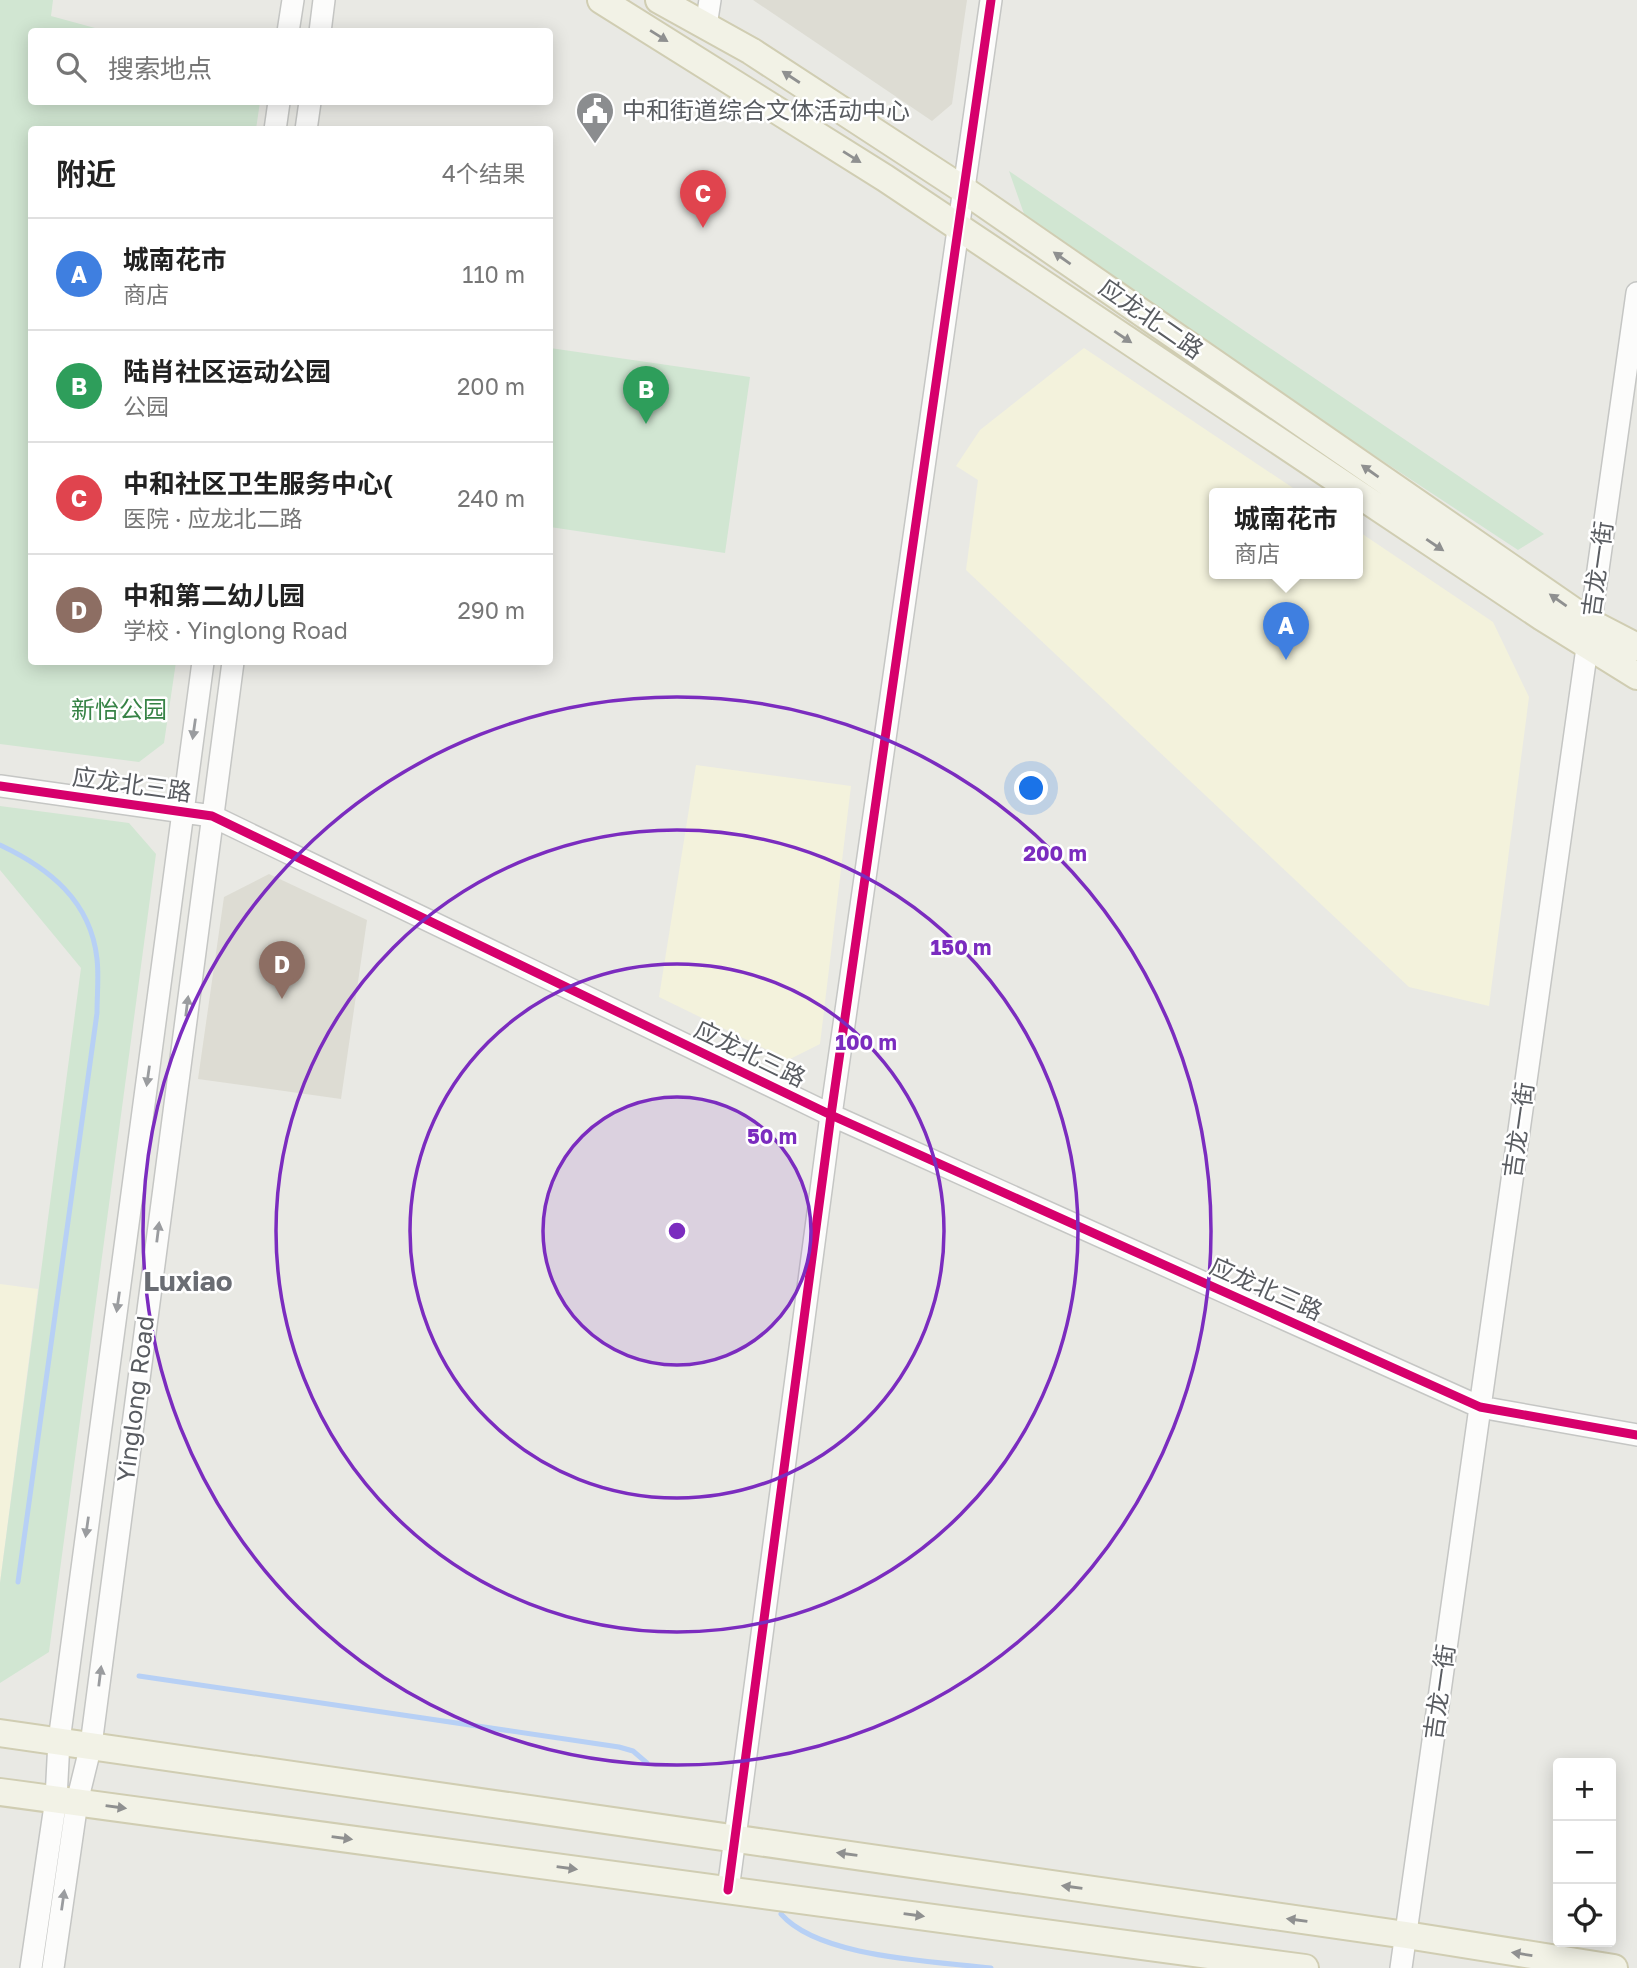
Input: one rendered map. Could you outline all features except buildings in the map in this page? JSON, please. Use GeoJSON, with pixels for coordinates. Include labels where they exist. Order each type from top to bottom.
{"type":"FeatureCollection","features":[{"type":"Feature","properties":{"kind":"main road","name":"应龙北二路"},"geometry":{"type":"LineString","coordinates":[[601,0],[885,178],[1349,488]]}},
{"type":"Feature","properties":{"kind":"main road","name":"应龙北二路"},"geometry":{"type":"LineString","coordinates":[[659,0],[751,51],[964,190],[1589,634],[1637,676]]}},
{"type":"Feature","properties":{"kind":"main road","name":"应龙北二路"},"geometry":{"type":"LineString","coordinates":[[1363,497],[1589,634],[1637,647]]}},
{"type":"Feature","properties":{"kind":"main road"},"geometry":{"type":"LineString","coordinates":[[0,1733],[1406,1935],[1614,1968]]}},
{"type":"Feature","properties":{"kind":"main road"},"geometry":{"type":"LineString","coordinates":[[0,1792],[1306,1968]]}},
{"type":"Feature","properties":{"kind":"street"},"geometry":{"type":"LineString","coordinates":[[289,28],[293,0]]}},
{"type":"Feature","properties":{"kind":"street"},"geometry":{"type":"LineString","coordinates":[[320,28],[324,0]]}},
{"type":"Feature","properties":{"kind":"street"},"geometry":{"type":"LineString","coordinates":[[706,26],[710,0]]}},
{"type":"Feature","properties":{"kind":"street"},"geometry":{"type":"LineString","coordinates":[[728,1890],[831,1115],[991,0]]}},
{"type":"Feature","properties":{"kind":"street"},"geometry":{"type":"LineString","coordinates":[[276,126],[279,105]]}},
{"type":"Feature","properties":{"kind":"street"},"geometry":{"type":"LineString","coordinates":[[307,126],[310,105]]}},
{"type":"Feature","properties":{"kind":"street","name":"吉龙一街"},"geometry":{"type":"LineString","coordinates":[[1401,1968],[1637,293]]}},
{"type":"Feature","properties":{"kind":"street","name":"Yinglong Road"},"geometry":{"type":"LineString","coordinates":[[53,1968],[67,1801],[59,1741],[204,665]]}},
{"type":"Feature","properties":{"kind":"street","name":"Yinglong Road"},"geometry":{"type":"LineString","coordinates":[[31,1968],[67,1801],[90,1745],[233,665]]}},
{"type":"Feature","properties":{"kind":"street","name":"应龙北三路"},"geometry":{"type":"LineString","coordinates":[[0,786],[212,816],[831,1115],[1480,1407],[1637,1435]]}},
{"type":"Feature","properties":{"kind":"shaded area"},"geometry":{"type":"Polygon","coordinates":[[[753,0],[967,0],[952,104],[932,121],[753,0]]]}},
{"type":"Feature","properties":{"kind":"shaded area"},"geometry":{"type":"Polygon","coordinates":[[[1084,348],[1293,488],[1209,488],[1209,579],[1363,579],[1363,534],[1493,622],[1529,697],[1489,1006],[1409,987],[966,570],[978,480],[956,466],[980,430],[1084,348]]]}},
{"type":"Feature","properties":{"kind":"shaded area"},"geometry":{"type":"Polygon","coordinates":[[[696,765],[851,786],[820,1044],[788,1060],[659,997],[696,765]]]}},
{"type":"Feature","properties":{"kind":"shaded area"},"geometry":{"type":"Polygon","coordinates":[[[269,874],[367,920],[341,1099],[198,1079],[224,897],[269,874]]]}},
{"type":"Feature","properties":{"kind":"shaded area"},"geometry":{"type":"Polygon","coordinates":[[[0,1284],[38,1289],[0,1583],[0,1284]]]}},
{"type":"Feature","properties":{"kind":"green space","name":"新怡公园"},"geometry":{"type":"Polygon","coordinates":[[[0,0],[53,0],[51,16],[95,28],[28,28],[28,105],[260,105],[256,126],[28,126],[28,665],[176,665],[164,743],[139,762],[0,744],[0,0]]]}},
{"type":"Feature","properties":{"kind":"green space"},"geometry":{"type":"Polygon","coordinates":[[[1009,171],[1544,534],[1518,550],[1029,228],[1009,171]]]}},
{"type":"Feature","properties":{"kind":"green space"},"geometry":{"type":"Polygon","coordinates":[[[553,348],[750,377],[725,553],[553,527],[553,348]]]}},
{"type":"Feature","properties":{"kind":"green space"},"geometry":{"type":"Polygon","coordinates":[[[0,806],[129,823],[156,854],[49,1652],[0,1683],[0,1583],[81,968],[0,870],[0,806]]]}},
{"type":"Feature","properties":{"kind":"waterway"},"geometry":{"type":"LineString","coordinates":[[0,845],[51,876],[77,904],[93,938],[98,972],[97,1013],[18,1582]]}},
{"type":"Feature","properties":{"kind":"waterway"},"geometry":{"type":"LineString","coordinates":[[139,1676],[619,1747],[633,1751],[647,1763]]}},
{"type":"Feature","properties":{"kind":"waterway"},"geometry":{"type":"LineString","coordinates":[[781,1914],[799,1929],[849,1949],[991,1968]]}},
{"type":"Feature","properties":{"kind":"cycle path"},"geometry":{"type":"LineString","coordinates":[[728,1890],[831,1115],[991,0]]}},
{"type":"Feature","properties":{"kind":"cycle path"},"geometry":{"type":"LineString","coordinates":[[0,786],[212,816],[831,1115],[1480,1407],[1637,1435]]}},
{"type":"Feature","properties":{"kind":"place","name":"中和街道综合文体活动中心"},"geometry":{"type":"Point","coordinates":[595,145]}},
{"type":"Feature","properties":{"kind":"place","name":"中和社区卫生服务中心("},"geometry":{"type":"Point","coordinates":[703,228]}},
{"type":"Feature","properties":{"kind":"place","name":"陆肖社区运动公园"},"geometry":{"type":"Point","coordinates":[646,424]}},
{"type":"Feature","properties":{"kind":"place","name":"城南花市"},"geometry":{"type":"Point","coordinates":[1286,660]}},
{"type":"Feature","properties":{"kind":"place","name":"中和第二幼儿园"},"geometry":{"type":"Point","coordinates":[282,999]}},
{"type":"Feature","properties":{"kind":"district","name":"Luxiao"},"geometry":{"type":"Point","coordinates":[188,1281]}}]}
